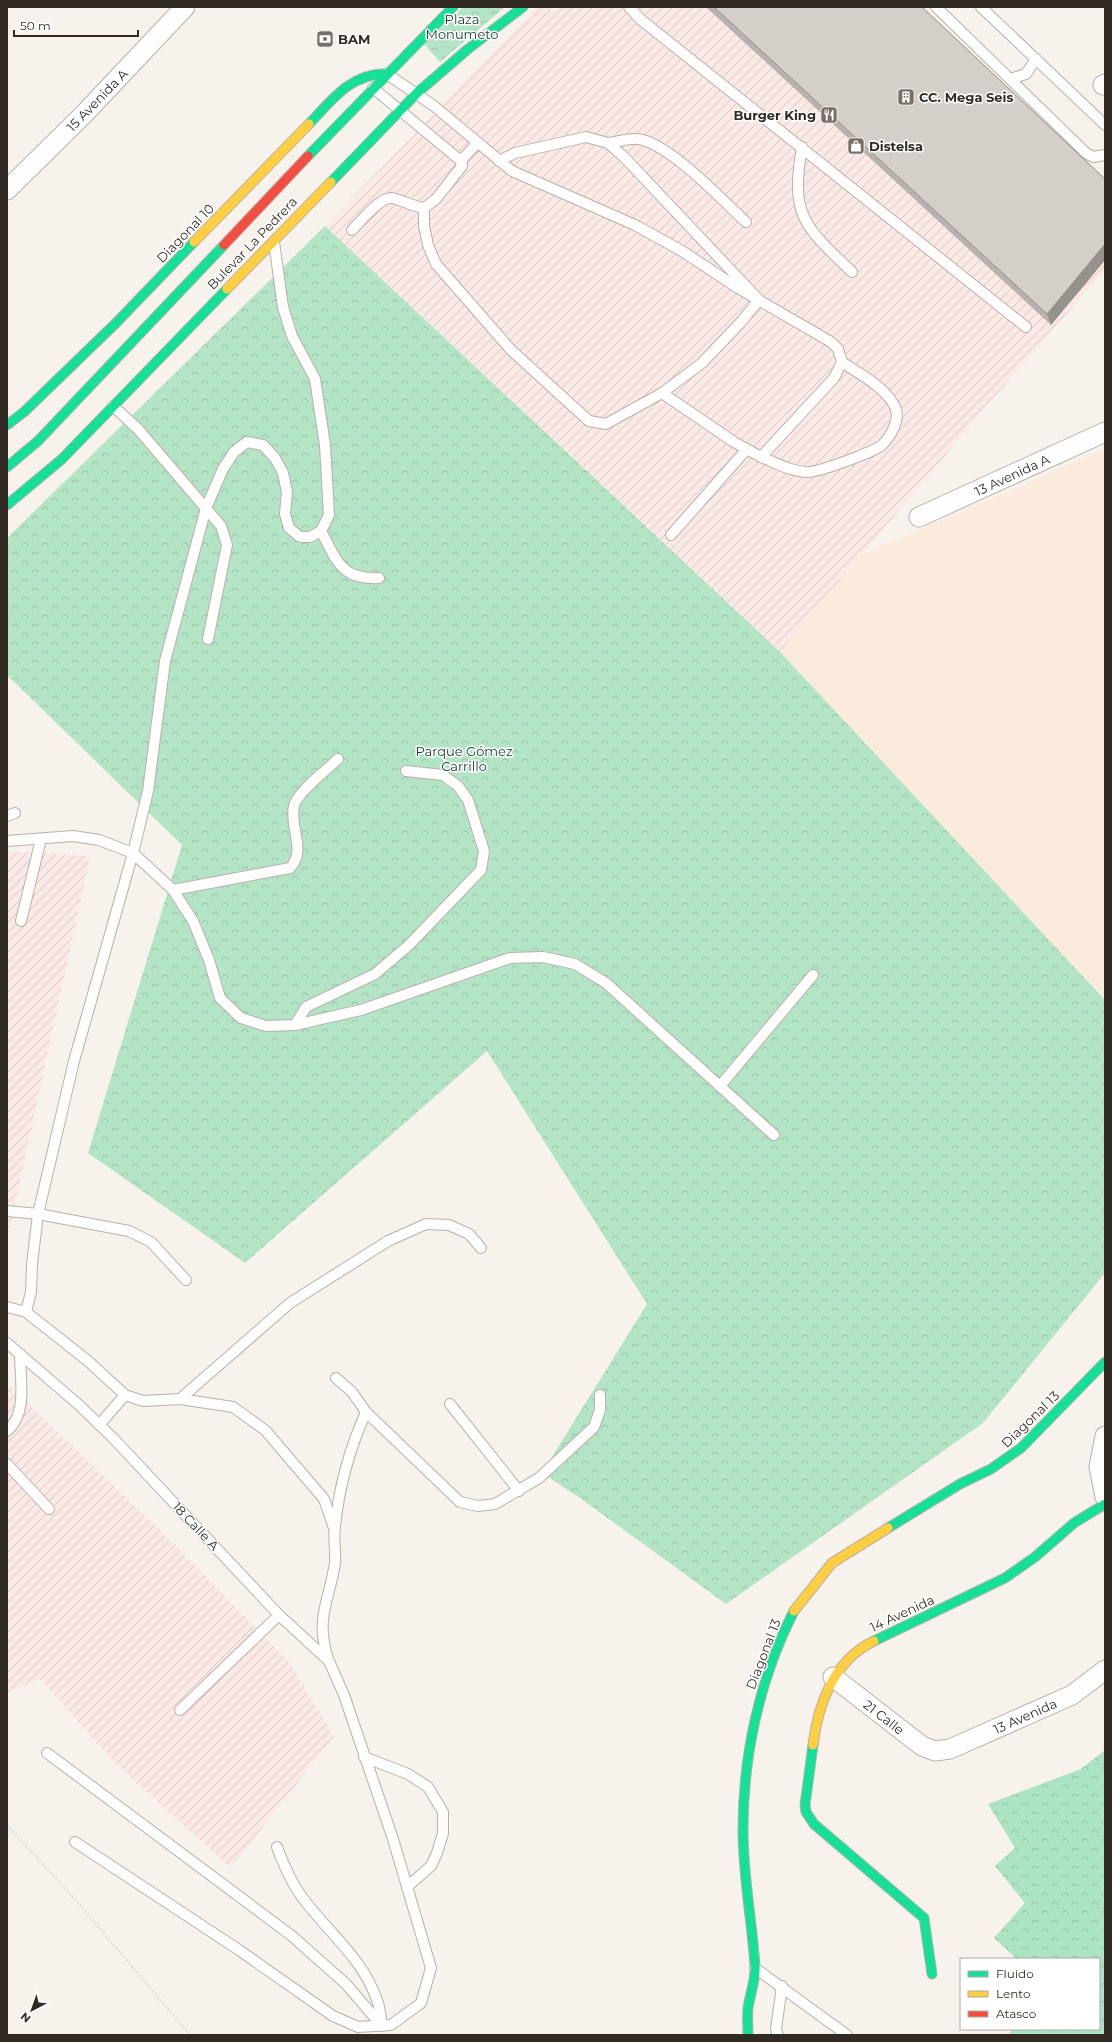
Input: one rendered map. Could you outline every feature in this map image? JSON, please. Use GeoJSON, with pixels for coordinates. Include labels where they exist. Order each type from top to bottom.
{"type":"FeatureCollection","features":[{"type":"Feature","properties":{"kind":"street","name":"15 Avenida A"},"geometry":{"type":"LineString","coordinates":[[7,190],[85,113],[185,7]]}},
{"type":"Feature","properties":{"kind":"street","name":"Bulevar La Pedrera"},"geometry":{"type":"LineString","coordinates":[[7,505],[62,459],[417,93],[468,49],[523,7]]}},
{"type":"Feature","properties":{"kind":"street","name":"Bulevar La Pedrera"},"geometry":{"type":"LineString","coordinates":[[7,467],[38,441],[448,9]]}},
{"type":"Feature","properties":{"kind":"street","name":"Diagonal 10"},"geometry":{"type":"LineString","coordinates":[[7,425],[24,412],[116,323],[343,89],[362,76],[375,72],[387,74]]}},
{"type":"Feature","properties":{"kind":"street","name":"13 Avenida A"},"geometry":{"type":"LineString","coordinates":[[919,517],[1105,432]]}},
{"type":"Feature","properties":{"kind":"street","name":"Diagonal 13"},"geometry":{"type":"LineString","coordinates":[[748,2035],[748,2010],[755,1968],[746,1885],[743,1830],[747,1768],[762,1692],[779,1641],[795,1610],[832,1563],[960,1484],[991,1469],[1021,1448],[1105,1362]]}},
{"type":"Feature","properties":{"kind":"street"},"geometry":{"type":"LineString","coordinates":[[1105,1436],[1099,1460],[1105,1497]]}},
{"type":"Feature","properties":{"kind":"street","name":"14 Avenida"},"geometry":{"type":"LineString","coordinates":[[932,1974],[924,1918],[814,1824],[806,1812],[805,1805],[819,1709],[833,1677],[852,1654],[865,1645],[1005,1578],[1035,1557],[1074,1523],[1105,1504]]}},
{"type":"Feature","properties":{"kind":"street","name":"13 Avenida"},"geometry":{"type":"LineString","coordinates":[[939,1751],[950,1749],[1072,1695],[1105,1670]]}},
{"type":"Feature","properties":{"kind":"street","name":"21 Calle"},"geometry":{"type":"LineString","coordinates":[[833,1677],[922,1746],[939,1751]]}},
{"type":"Feature","properties":{"kind":"lane"},"geometry":{"type":"LineString","coordinates":[[629,7],[640,19],[802,146],[1026,327]]}},
{"type":"Feature","properties":{"kind":"lane"},"geometry":{"type":"LineString","coordinates":[[936,7],[1086,153],[1093,157],[1105,155]]}},
{"type":"Feature","properties":{"kind":"lane"},"geometry":{"type":"LineString","coordinates":[[981,7],[1105,124]]}},
{"type":"Feature","properties":{"kind":"lane"},"geometry":{"type":"LineString","coordinates":[[1010,79],[1026,74],[1036,60]]}},
{"type":"Feature","properties":{"kind":"lane"},"geometry":{"type":"LineString","coordinates":[[387,74],[417,93],[512,171],[635,225],[682,251],[759,300],[831,342],[838,348],[842,362],[885,392],[895,407],[897,420],[892,432],[882,446],[833,466],[808,472],[791,469],[746,450],[662,393]]}},
{"type":"Feature","properties":{"kind":"lane"},"geometry":{"type":"LineString","coordinates":[[352,230],[382,200],[392,198],[413,207],[424,208],[436,199],[460,171],[462,166],[461,161],[373,88]]}},
{"type":"Feature","properties":{"kind":"lane"},"geometry":{"type":"LineString","coordinates":[[499,161],[515,153],[586,137],[608,143],[638,139],[648,142],[671,154],[746,222]]}},
{"type":"Feature","properties":{"kind":"lane"},"geometry":{"type":"LineString","coordinates":[[461,161],[477,143]]}},
{"type":"Feature","properties":{"kind":"lane"},"geometry":{"type":"LineString","coordinates":[[608,143],[624,157],[759,300]]}},
{"type":"Feature","properties":{"kind":"lane"},"geometry":{"type":"LineString","coordinates":[[802,146],[798,172],[800,208],[807,224],[815,236],[852,272]]}},
{"type":"Feature","properties":{"kind":"lane"},"geometry":{"type":"LineString","coordinates":[[424,208],[424,226],[428,245],[436,264],[511,350],[589,421],[606,424],[662,393],[702,363],[741,322],[759,300]]}},
{"type":"Feature","properties":{"kind":"lane"},"geometry":{"type":"LineString","coordinates":[[26,1312],[30,1292],[38,1214],[74,1061],[133,853],[148,791],[165,661],[206,508],[223,469],[234,452],[247,442],[263,445],[275,458],[283,474],[287,492],[285,514],[289,528],[300,537],[310,537],[321,531],[329,515],[325,445],[314,378],[292,336],[283,307],[274,240]]}},
{"type":"Feature","properties":{"kind":"lane"},"geometry":{"type":"LineString","coordinates":[[761,457],[834,378],[842,362]]}},
{"type":"Feature","properties":{"kind":"lane"},"geometry":{"type":"LineString","coordinates":[[113,406],[138,429],[222,526],[227,546],[208,639]]}},
{"type":"Feature","properties":{"kind":"lane"},"geometry":{"type":"LineString","coordinates":[[671,535],[746,450]]}},
{"type":"Feature","properties":{"kind":"lane"},"geometry":{"type":"LineString","coordinates":[[321,531],[336,560],[344,570],[354,576],[365,579],[379,578]]}},
{"type":"Feature","properties":{"kind":"lane"},"geometry":{"type":"LineString","coordinates":[[173,890],[290,868],[295,862],[298,853],[295,834],[294,804],[300,795],[338,759]]}},
{"type":"Feature","properties":{"kind":"lane"},"geometry":{"type":"LineString","coordinates":[[295,1025],[306,1007],[375,974],[410,945],[481,870],[484,851],[468,800],[458,786],[443,775],[406,772]]}},
{"type":"Feature","properties":{"kind":"lane"},"geometry":{"type":"LineString","coordinates":[[7,841],[73,836],[93,839],[133,853],[173,890],[193,921],[209,960],[220,998],[241,1018],[266,1026],[295,1025],[361,1010],[510,958],[543,957],[575,964],[606,984],[774,1135]]}},
{"type":"Feature","properties":{"kind":"lane"},"geometry":{"type":"LineString","coordinates":[[20,921],[41,839]]}},
{"type":"Feature","properties":{"kind":"lane"},"geometry":{"type":"LineString","coordinates":[[720,1086],[813,975]]}},
{"type":"Feature","properties":{"kind":"lane"},"geometry":{"type":"LineString","coordinates":[[7,1211],[38,1214],[129,1231],[151,1242],[186,1280]]}},
{"type":"Feature","properties":{"kind":"lane"},"geometry":{"type":"LineString","coordinates":[[180,1399],[290,1303],[388,1241],[426,1224],[449,1225],[469,1234],[481,1248]]}},
{"type":"Feature","properties":{"kind":"lane"},"geometry":{"type":"LineString","coordinates":[[7,1307],[26,1312],[88,1361],[125,1395],[143,1401],[180,1399],[233,1407],[265,1430],[324,1499],[334,1528]]}},
{"type":"Feature","properties":{"kind":"lane","name":"18 Calle A"},"geometry":{"type":"LineString","coordinates":[[7,1343],[99,1425],[278,1614],[328,1661],[344,1695],[354,1730],[393,1839],[431,1968],[421,2004],[391,2025],[358,2027],[333,2016],[239,1950],[75,1842]]}},
{"type":"Feature","properties":{"kind":"lane"},"geometry":{"type":"LineString","coordinates":[[7,1431],[13,1426],[20,1411],[20,1354]]}},
{"type":"Feature","properties":{"kind":"lane"},"geometry":{"type":"LineString","coordinates":[[336,1378],[352,1392],[366,1412],[460,1502],[478,1506],[495,1504],[539,1478],[594,1427],[600,1410],[600,1395]]}},
{"type":"Feature","properties":{"kind":"lane"},"geometry":{"type":"LineString","coordinates":[[99,1425],[125,1395]]}},
{"type":"Feature","properties":{"kind":"lane"},"geometry":{"type":"LineString","coordinates":[[450,1404],[519,1491]]}},
{"type":"Feature","properties":{"kind":"lane"},"geometry":{"type":"LineString","coordinates":[[328,1661],[322,1641],[322,1614],[335,1563],[334,1528],[340,1490],[352,1444],[366,1412]]}},
{"type":"Feature","properties":{"kind":"lane"},"geometry":{"type":"LineString","coordinates":[[7,1464],[49,1509]]}},
{"type":"Feature","properties":{"kind":"lane"},"geometry":{"type":"LineString","coordinates":[[180,1710],[278,1614]]}},
{"type":"Feature","properties":{"kind":"lane"},"geometry":{"type":"LineString","coordinates":[[47,1754],[292,1936],[346,1984],[382,2026]]}},
{"type":"Feature","properties":{"kind":"lane"},"geometry":{"type":"LineString","coordinates":[[364,1757],[408,1774],[428,1788],[443,1812],[444,1833],[437,1853],[430,1866],[407,1887]]}},
{"type":"Feature","properties":{"kind":"lane"},"geometry":{"type":"LineString","coordinates":[[277,1847],[286,1872],[304,1900],[352,1954],[366,1976],[377,2000],[382,2026]]}},
{"type":"Feature","properties":{"kind":"lane"},"geometry":{"type":"LineString","coordinates":[[755,1968],[782,1986],[847,2035]]}},
{"type":"Feature","properties":{"kind":"lane"},"geometry":{"type":"LineString","coordinates":[[778,2035],[776,2029],[782,1986]]}},
{"type":"Feature","properties":{"kind":"path"},"geometry":{"type":"LineString","coordinates":[[7,1825],[74,1898],[190,2035]]}},
{"type":"Feature","properties":{"kind":"shaded area"},"geometry":{"type":"Polygon","coordinates":[[[538,7],[548,7],[552,11],[561,7],[907,7],[1105,195],[1105,270],[986,407],[780,652],[325,226],[538,7]]]}},
{"type":"Feature","properties":{"kind":"shaded area"},"geometry":{"type":"Polygon","coordinates":[[[1105,449],[1105,1000],[780,652],[862,555],[1105,449]]]}},
{"type":"Feature","properties":{"kind":"shaded area"},"geometry":{"type":"Polygon","coordinates":[[[7,851],[90,856],[7,1242],[7,851]]]}},
{"type":"Feature","properties":{"kind":"shaded area"},"geometry":{"type":"Polygon","coordinates":[[[7,1383],[171,1541],[289,1662],[334,1736],[231,1868],[115,1763],[40,1679],[7,1693],[7,1383]]]}},
{"type":"Feature","properties":{"kind":"green space","name":"Plaza Monumeto"},"geometry":{"type":"Polygon","coordinates":[[[463,7],[505,7],[440,62],[424,44],[463,7]]]}},
{"type":"Feature","properties":{"kind":"green space","name":"Parque Gómez Carrillo"},"geometry":{"type":"Polygon","coordinates":[[[325,226],[780,652],[1105,1000],[1105,1273],[983,1423],[726,1604],[580,1498],[542,1473],[647,1304],[487,1051],[245,1263],[88,1153],[182,845],[7,675],[7,538],[325,226]]]}},
{"type":"Feature","properties":{"kind":"green space"},"geometry":{"type":"Polygon","coordinates":[[[1105,1750],[1105,2035],[1008,2035],[1012,2030],[1100,2030],[1100,1958],[1016,1958],[994,1938],[1025,1903],[995,1866],[1015,1848],[988,1804],[1081,1769],[1105,1750]]]}},
{"type":"Feature","properties":{"kind":"building","name":"CC. Mega Seis"},"geometry":{"type":"Polygon","coordinates":[[[714,7],[922,7],[1105,179],[1105,244],[1047,314],[714,7]]]}},
{"type":"Feature","properties":{"kind":"traffic: fast"},"geometry":{"type":"LineString","coordinates":[[308,156],[453,7]]}},
{"type":"Feature","properties":{"kind":"traffic: fast"},"geometry":{"type":"LineString","coordinates":[[331,182],[417,93],[468,49],[523,7]]}},
{"type":"Feature","properties":{"kind":"traffic: fast"},"geometry":{"type":"LineString","coordinates":[[309,124],[334,98],[353,83],[363,78],[387,74]]}},
{"type":"Feature","properties":{"kind":"traffic: fast"},"geometry":{"type":"LineString","coordinates":[[7,425],[24,412],[116,323],[194,242]]}},
{"type":"Feature","properties":{"kind":"traffic: fast"},"geometry":{"type":"LineString","coordinates":[[7,467],[38,441],[224,245]]}},
{"type":"Feature","properties":{"kind":"traffic: fast"},"geometry":{"type":"LineString","coordinates":[[7,505],[62,459],[227,289]]}},
{"type":"Feature","properties":{"kind":"traffic: fast"},"geometry":{"type":"LineString","coordinates":[[888,1528],[960,1484],[991,1469],[1021,1448],[1105,1362]]}},
{"type":"Feature","properties":{"kind":"traffic: fast"},"geometry":{"type":"LineString","coordinates":[[874,1641],[1005,1578],[1035,1557],[1074,1523],[1105,1504]]}},
{"type":"Feature","properties":{"kind":"traffic: fast"},"geometry":{"type":"LineString","coordinates":[[748,2035],[748,2008],[755,1971],[743,1847],[746,1773],[750,1745],[763,1690],[782,1636],[794,1611]]}},
{"type":"Feature","properties":{"kind":"traffic: fast"},"geometry":{"type":"LineString","coordinates":[[813,1745],[805,1805],[806,1812],[814,1824],[924,1918],[932,1974]]}},
{"type":"Feature","properties":{"kind":"traffic: slow"},"geometry":{"type":"LineString","coordinates":[[194,242],[309,124]]}},
{"type":"Feature","properties":{"kind":"traffic: slow"},"geometry":{"type":"LineString","coordinates":[[227,289],[331,182]]}},
{"type":"Feature","properties":{"kind":"traffic: slow"},"geometry":{"type":"LineString","coordinates":[[794,1611],[832,1563],[888,1528]]}},
{"type":"Feature","properties":{"kind":"traffic: slow"},"geometry":{"type":"LineString","coordinates":[[813,1745],[815,1730],[824,1699],[838,1671],[860,1649],[874,1641]]}},
{"type":"Feature","properties":{"kind":"traffic: jam"},"geometry":{"type":"LineString","coordinates":[[224,245],[308,156]]}},
{"type":"Feature","properties":{"kind":"place","name":"BAM"},"geometry":{"type":"Point","coordinates":[325,39]}},
{"type":"Feature","properties":{"kind":"place","name":"CC. Mega Seis"},"geometry":{"type":"Point","coordinates":[906,97]}},
{"type":"Feature","properties":{"kind":"place","name":"Burger King"},"geometry":{"type":"Point","coordinates":[829,115]}},
{"type":"Feature","properties":{"kind":"place","name":"Distelsa"},"geometry":{"type":"Point","coordinates":[856,146]}}]}
